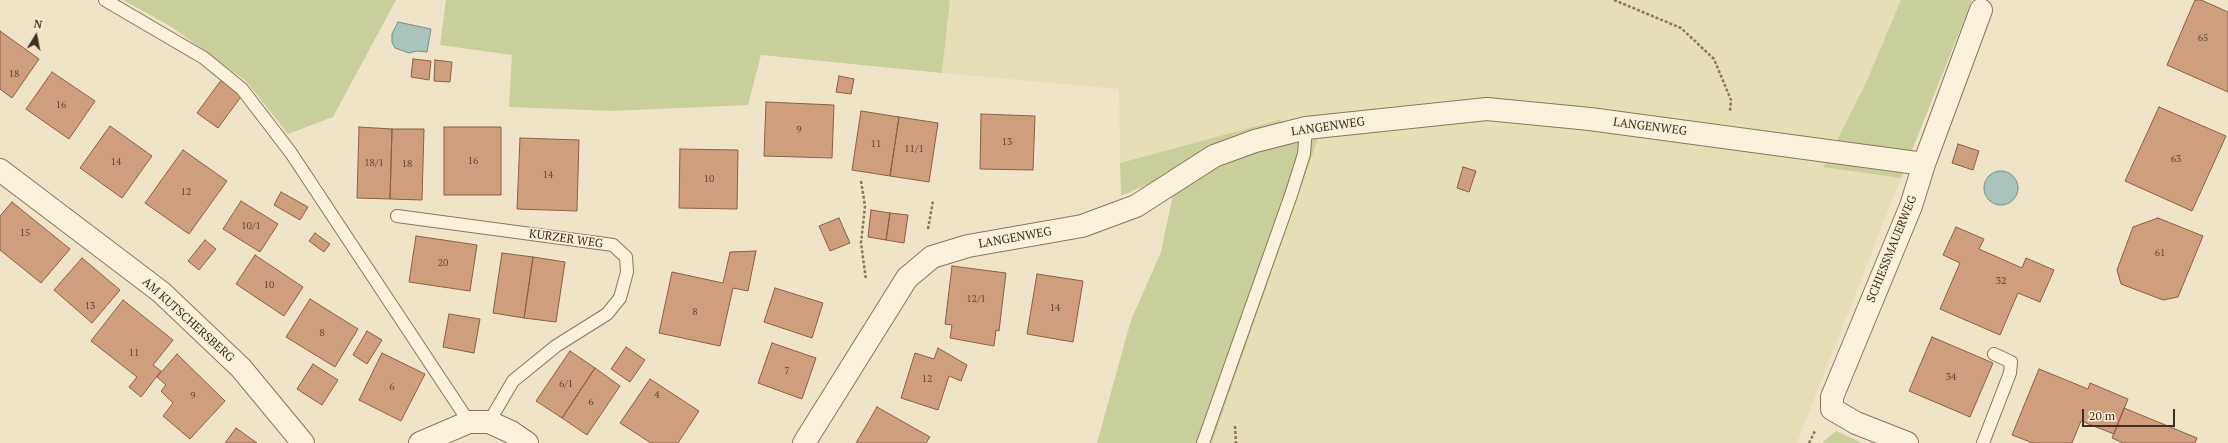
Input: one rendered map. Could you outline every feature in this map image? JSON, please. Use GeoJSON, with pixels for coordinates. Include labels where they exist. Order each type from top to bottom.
{"type":"FeatureCollection","features":[{"type":"Feature","properties":{"kind":"street","name":"SCHIESSMAUERWEG"},"geometry":{"type":"LineString","coordinates":[[1907,443],[1856,423],[1832,409],[1832,397],[1911,206],[1924,164],[1981,10]]}},
{"type":"Feature","properties":{"kind":"street","name":"LANGENWEG"},"geometry":{"type":"LineString","coordinates":[[804,443],[907,278],[932,257],[968,246],[1082,226],[1136,206],[1214,156],[1255,141],[1306,128],[1487,109],[1590,119],[1924,164]]}},
{"type":"Feature","properties":{"kind":"street","name":"AM KUTSCHERSBERG"},"geometry":{"type":"LineString","coordinates":[[0,170],[161,292],[242,368],[303,443]]}},
{"type":"Feature","properties":{"kind":"street"},"geometry":{"type":"LineString","coordinates":[[420,443],[479,422],[511,432],[526,443]]}},
{"type":"Feature","properties":{"kind":"lane"},"geometry":{"type":"LineString","coordinates":[[105,0],[204,58],[242,89],[291,153],[479,422]]}},
{"type":"Feature","properties":{"kind":"lane"},"geometry":{"type":"LineString","coordinates":[[1203,443],[1291,195],[1304,154],[1306,128]]}},
{"type":"Feature","properties":{"kind":"lane","name":"KURZER WEG"},"geometry":{"type":"LineString","coordinates":[[397,216],[613,245],[626,257],[627,272],[620,298],[607,314],[556,346],[513,381],[479,422]]}},
{"type":"Feature","properties":{"kind":"lane"},"geometry":{"type":"LineString","coordinates":[[1983,443],[2010,373],[2010,362],[1994,354]]}},
{"type":"Feature","properties":{"kind":"path"},"geometry":{"type":"LineString","coordinates":[[1614,0],[1680,28],[1714,59],[1731,100],[1727,137]]}},
{"type":"Feature","properties":{"kind":"path"},"geometry":{"type":"LineString","coordinates":[[861,181],[866,206],[861,243],[866,280]]}},
{"type":"Feature","properties":{"kind":"shaded area"},"geometry":{"type":"Polygon","coordinates":[[[950,0],[1901,0],[1865,85],[1823,166],[1901,178],[1797,443],[1212,443],[1317,138],[1279,120],[1120,163],[1119,89],[942,73],[950,0]]]}},
{"type":"Feature","properties":{"kind":"green space"},"geometry":{"type":"Polygon","coordinates":[[[123,0],[396,0],[333,117],[288,134],[246,81],[170,26],[123,0]]]}},
{"type":"Feature","properties":{"kind":"green space"},"geometry":{"type":"Polygon","coordinates":[[[446,0],[950,0],[942,73],[761,55],[748,105],[612,111],[509,107],[512,55],[440,45],[446,0]]]}},
{"type":"Feature","properties":{"kind":"green space"},"geometry":{"type":"Polygon","coordinates":[[[1901,0],[1972,0],[1901,178],[1823,167],[1865,85],[1901,0]]]}},
{"type":"Feature","properties":{"kind":"green space"},"geometry":{"type":"Polygon","coordinates":[[[1279,120],[1318,138],[1212,443],[1097,443],[1131,320],[1161,252],[1178,171],[1121,196],[1120,163],[1279,120]]]}},
{"type":"Feature","properties":{"kind":"green space"},"geometry":{"type":"Polygon","coordinates":[[[1836,431],[1862,443],[1822,443],[1836,431]]]}},
{"type":"Feature","properties":{"kind":"water"},"geometry":{"type":"Polygon","coordinates":[[[398,22],[431,29],[427,52],[417,51],[409,53],[395,48],[392,42],[392,34],[398,22]]]}},
{"type":"Feature","properties":{"kind":"water"},"geometry":{"type":"Polygon","coordinates":[[[1998,171],[2004,171],[2008,172],[2015,178],[2018,188],[2017,195],[2011,202],[2004,205],[1998,205],[1994,204],[1987,198],[1984,191],[1984,185],[1985,181],[1991,174],[1998,171]]]}},
{"type":"Feature","properties":{"kind":"building"},"geometry":{"type":"Polygon","coordinates":[[[2195,0],[2201,0],[2228,12],[2228,92],[2167,65],[2195,0]]]}},
{"type":"Feature","properties":{"kind":"building"},"geometry":{"type":"Polygon","coordinates":[[[0,31],[39,59],[12,98],[0,89],[0,31]]]}},
{"type":"Feature","properties":{"kind":"building"},"geometry":{"type":"Polygon","coordinates":[[[413,59],[431,61],[429,80],[411,77],[413,59]]]}},
{"type":"Feature","properties":{"kind":"building"},"geometry":{"type":"Polygon","coordinates":[[[435,60],[452,62],[450,82],[434,81],[435,60]]]}},
{"type":"Feature","properties":{"kind":"building"},"geometry":{"type":"Polygon","coordinates":[[[52,72],[95,101],[69,139],[26,109],[52,72]]]}},
{"type":"Feature","properties":{"kind":"building"},"geometry":{"type":"Polygon","coordinates":[[[839,76],[854,79],[851,94],[836,92],[839,76]]]}},
{"type":"Feature","properties":{"kind":"building"},"geometry":{"type":"Polygon","coordinates":[[[222,79],[243,94],[218,128],[197,113],[222,79]]]}},
{"type":"Feature","properties":{"kind":"building"},"geometry":{"type":"Polygon","coordinates":[[[766,102],[834,105],[832,158],[764,156],[766,102]]]}},
{"type":"Feature","properties":{"kind":"building"},"geometry":{"type":"Polygon","coordinates":[[[2159,107],[2226,136],[2192,211],[2125,181],[2159,107]]]}},
{"type":"Feature","properties":{"kind":"building"},"geometry":{"type":"Polygon","coordinates":[[[861,111],[899,117],[890,176],[852,170],[861,111]]]}},
{"type":"Feature","properties":{"kind":"building"},"geometry":{"type":"Polygon","coordinates":[[[981,114],[1035,116],[1033,170],[980,169],[981,114]]]}},
{"type":"Feature","properties":{"kind":"building"},"geometry":{"type":"Polygon","coordinates":[[[899,117],[938,123],[929,182],[890,176],[899,117]]]}},
{"type":"Feature","properties":{"kind":"building"},"geometry":{"type":"Polygon","coordinates":[[[110,126],[152,156],[122,198],[80,168],[110,126]]]}},
{"type":"Feature","properties":{"kind":"building"},"geometry":{"type":"Polygon","coordinates":[[[359,127],[392,129],[390,199],[357,198],[359,127]]]}},
{"type":"Feature","properties":{"kind":"building"},"geometry":{"type":"Polygon","coordinates":[[[444,127],[501,127],[501,195],[444,195],[444,127]]]}},
{"type":"Feature","properties":{"kind":"building"},"geometry":{"type":"Polygon","coordinates":[[[392,129],[424,129],[422,200],[390,199],[392,129]]]}},
{"type":"Feature","properties":{"kind":"building"},"geometry":{"type":"Polygon","coordinates":[[[520,138],[579,140],[577,211],[517,209],[520,138]]]}},
{"type":"Feature","properties":{"kind":"building"},"geometry":{"type":"Polygon","coordinates":[[[1958,144],[1979,151],[1973,170],[1952,163],[1958,144]]]}},
{"type":"Feature","properties":{"kind":"building"},"geometry":{"type":"Polygon","coordinates":[[[680,149],[738,150],[737,209],[679,208],[680,149]]]}},
{"type":"Feature","properties":{"kind":"building"},"geometry":{"type":"Polygon","coordinates":[[[183,150],[227,181],[189,234],[145,203],[183,150]]]}},
{"type":"Feature","properties":{"kind":"building"},"geometry":{"type":"Polygon","coordinates":[[[1463,167],[1476,171],[1469,192],[1457,188],[1463,167]]]}},
{"type":"Feature","properties":{"kind":"building"},"geometry":{"type":"Polygon","coordinates":[[[281,192],[308,207],[300,220],[274,205],[281,192]]]}},
{"type":"Feature","properties":{"kind":"building"},"geometry":{"type":"Polygon","coordinates":[[[241,201],[278,224],[260,252],[223,229],[241,201]]]}},
{"type":"Feature","properties":{"kind":"building"},"geometry":{"type":"Polygon","coordinates":[[[12,202],[70,249],[41,283],[0,250],[0,216],[12,202]]]}},
{"type":"Feature","properties":{"kind":"building"},"geometry":{"type":"Polygon","coordinates":[[[871,210],[890,213],[886,240],[868,237],[871,210]]]}},
{"type":"Feature","properties":{"kind":"building"},"geometry":{"type":"Polygon","coordinates":[[[890,213],[908,215],[904,243],[886,240],[890,213]]]}},
{"type":"Feature","properties":{"kind":"building"},"geometry":{"type":"Polygon","coordinates":[[[839,218],[850,243],[830,251],[819,226],[839,218]]]}},
{"type":"Feature","properties":{"kind":"building"},"geometry":{"type":"Polygon","coordinates":[[[2158,218],[2203,236],[2178,297],[2163,300],[2121,284],[2117,270],[2133,227],[2158,218]]]}},
{"type":"Feature","properties":{"kind":"building"},"geometry":{"type":"Polygon","coordinates":[[[1956,227],[1984,239],[1979,249],[2022,268],[2026,258],[2054,270],[2040,302],[2018,293],[2000,335],[1940,309],[1960,263],[1943,255],[1956,227]]]}},
{"type":"Feature","properties":{"kind":"building"},"geometry":{"type":"Polygon","coordinates":[[[315,233],[330,244],[324,252],[309,241],[315,233]]]}},
{"type":"Feature","properties":{"kind":"building"},"geometry":{"type":"Polygon","coordinates":[[[416,236],[477,245],[470,291],[409,282],[416,236]]]}},
{"type":"Feature","properties":{"kind":"building"},"geometry":{"type":"Polygon","coordinates":[[[205,240],[216,249],[199,270],[188,261],[205,240]]]}},
{"type":"Feature","properties":{"kind":"building"},"geometry":{"type":"Polygon","coordinates":[[[756,251],[748,291],[733,288],[720,346],[659,333],[672,272],[723,283],[730,252],[756,251]]]}},
{"type":"Feature","properties":{"kind":"building"},"geometry":{"type":"Polygon","coordinates":[[[502,253],[533,257],[524,318],[493,313],[502,253]]]}},
{"type":"Feature","properties":{"kind":"building"},"geometry":{"type":"Polygon","coordinates":[[[255,255],[303,287],[284,316],[236,284],[255,255]]]}},
{"type":"Feature","properties":{"kind":"building"},"geometry":{"type":"Polygon","coordinates":[[[533,257],[565,262],[556,322],[524,318],[533,257]]]}},
{"type":"Feature","properties":{"kind":"building"},"geometry":{"type":"Polygon","coordinates":[[[82,258],[120,290],[92,323],[54,290],[82,258]]]}},
{"type":"Feature","properties":{"kind":"building"},"geometry":{"type":"Polygon","coordinates":[[[952,266],[1006,273],[999,331],[996,330],[994,346],[950,338],[952,325],[945,324],[952,266]]]}},
{"type":"Feature","properties":{"kind":"building"},"geometry":{"type":"Polygon","coordinates":[[[1037,274],[1083,281],[1073,342],[1027,334],[1037,274]]]}},
{"type":"Feature","properties":{"kind":"building"},"geometry":{"type":"Polygon","coordinates":[[[775,288],[823,303],[812,338],[764,322],[775,288]]]}},
{"type":"Feature","properties":{"kind":"building"},"geometry":{"type":"Polygon","coordinates":[[[310,299],[358,329],[335,367],[286,337],[310,299]]]}},
{"type":"Feature","properties":{"kind":"building"},"geometry":{"type":"Polygon","coordinates":[[[123,300],[173,340],[153,365],[161,371],[141,397],[129,387],[137,377],[91,341],[123,300]]]}},
{"type":"Feature","properties":{"kind":"building"},"geometry":{"type":"Polygon","coordinates":[[[449,314],[480,319],[474,353],[443,347],[449,314]]]}},
{"type":"Feature","properties":{"kind":"building"},"geometry":{"type":"Polygon","coordinates":[[[367,331],[382,340],[367,364],[353,355],[367,331]]]}},
{"type":"Feature","properties":{"kind":"building"},"geometry":{"type":"Polygon","coordinates":[[[1932,337],[1993,363],[1970,417],[1909,391],[1932,337]]]}},
{"type":"Feature","properties":{"kind":"building"},"geometry":{"type":"Polygon","coordinates":[[[772,343],[816,358],[802,399],[758,383],[772,343]]]}},
{"type":"Feature","properties":{"kind":"building"},"geometry":{"type":"Polygon","coordinates":[[[626,347],[645,360],[630,382],[611,369],[626,347]]]}},
{"type":"Feature","properties":{"kind":"building"},"geometry":{"type":"Polygon","coordinates":[[[938,348],[967,365],[961,381],[949,376],[938,410],[901,398],[915,353],[934,359],[938,348]]]}},
{"type":"Feature","properties":{"kind":"building"},"geometry":{"type":"Polygon","coordinates":[[[570,351],[595,368],[562,418],[536,401],[570,351]]]}},
{"type":"Feature","properties":{"kind":"building"},"geometry":{"type":"Polygon","coordinates":[[[382,353],[425,374],[401,421],[359,400],[382,353]]]}},
{"type":"Feature","properties":{"kind":"building"},"geometry":{"type":"Polygon","coordinates":[[[177,354],[225,401],[190,439],[163,416],[173,403],[161,391],[166,385],[157,377],[177,354]]]}},
{"type":"Feature","properties":{"kind":"building"},"geometry":{"type":"Polygon","coordinates":[[[313,364],[338,380],[322,405],[297,389],[313,364]]]}},
{"type":"Feature","properties":{"kind":"building"},"geometry":{"type":"Polygon","coordinates":[[[595,368],[620,386],[587,435],[562,418],[595,368]]]}},
{"type":"Feature","properties":{"kind":"building"},"geometry":{"type":"Polygon","coordinates":[[[2039,369],[2088,389],[2090,383],[2128,399],[2114,434],[2081,421],[2072,443],[2033,443],[2012,435],[2039,369]]]}},
{"type":"Feature","properties":{"kind":"building"},"geometry":{"type":"Polygon","coordinates":[[[650,379],[699,411],[678,443],[651,443],[620,423],[650,379]]]}},
{"type":"Feature","properties":{"kind":"building"},"geometry":{"type":"Polygon","coordinates":[[[877,407],[930,437],[926,443],[856,443],[877,407]]]}},
{"type":"Feature","properties":{"kind":"building"},"geometry":{"type":"Polygon","coordinates":[[[2124,408],[2197,438],[2195,443],[2123,443],[2112,438],[2124,408]]]}},
{"type":"Feature","properties":{"kind":"building"},"geometry":{"type":"Polygon","coordinates":[[[236,428],[257,443],[225,443],[236,428]]]}}]}
